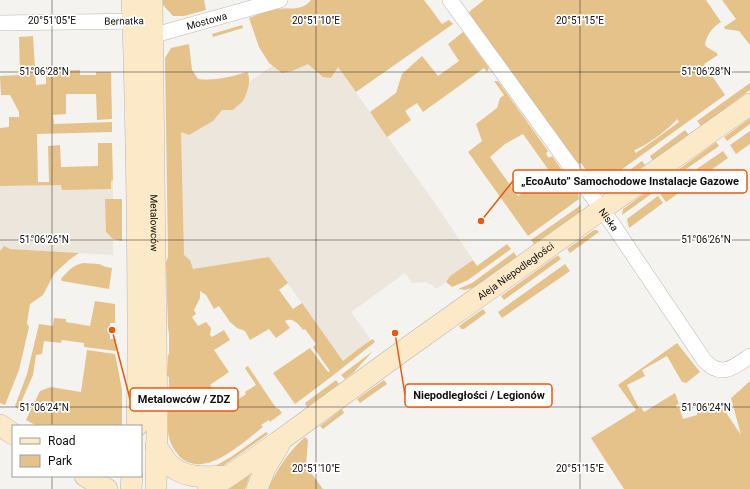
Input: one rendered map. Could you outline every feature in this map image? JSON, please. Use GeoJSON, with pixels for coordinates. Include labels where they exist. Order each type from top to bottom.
{"type":"FeatureCollection","features":[{"type":"Feature","properties":{"kind":"street","name":"Metalowców"},"geometry":{"type":"LineString","coordinates":[[132,0],[143,29],[156,446],[156,489]]}},
{"type":"Feature","properties":{"kind":"street","name":"Metalowców"},"geometry":{"type":"LineString","coordinates":[[137,425],[138,262],[143,29],[152,0]]}},
{"type":"Feature","properties":{"kind":"street","name":"Mostowa"},"geometry":{"type":"LineString","coordinates":[[143,29],[280,0]]}},
{"type":"Feature","properties":{"kind":"street","name":"Niska"},"geometry":{"type":"LineString","coordinates":[[450,0],[602,210],[704,360],[710,366],[724,371],[731,369],[750,356]]}},
{"type":"Feature","properties":{"kind":"street","name":"Bernatka"},"geometry":{"type":"LineString","coordinates":[[0,23],[143,29]]}},
{"type":"Feature","properties":{"kind":"street","name":"Aleja Niepodległości"},"geometry":{"type":"LineString","coordinates":[[208,489],[282,439],[411,345],[750,104]]}},
{"type":"Feature","properties":{"kind":"street"},"geometry":{"type":"LineString","coordinates":[[0,425],[12,433]]}},
{"type":"Feature","properties":{"kind":"street","name":"Aleja Niepodległości"},"geometry":{"type":"LineString","coordinates":[[257,489],[265,468],[282,439]]}},
{"type":"Feature","properties":{"kind":"street"},"geometry":{"type":"LineString","coordinates":[[156,446],[167,462],[179,472],[191,476],[229,476]]}},
{"type":"Feature","properties":{"kind":"street"},"geometry":{"type":"LineString","coordinates":[[87,477],[107,489]]}},
{"type":"Feature","properties":{"kind":"street"},"geometry":{"type":"LineString","coordinates":[[131,489],[132,477]]}},
{"type":"Feature","properties":{"kind":"shaded area"},"geometry":{"type":"Polygon","coordinates":[[[315,35],[439,209],[473,260],[450,276],[446,282],[436,289],[432,285],[425,282],[412,283],[405,273],[351,312],[371,340],[343,361],[269,257],[184,271],[180,131],[315,35]]]}},
{"type":"Feature","properties":{"kind":"shaded area"},"geometry":{"type":"Polygon","coordinates":[[[113,180],[113,255],[10,249],[0,279],[0,184],[113,180]]]}},
{"type":"Feature","properties":{"kind":"green space"},"geometry":{"type":"Polygon","coordinates":[[[163,0],[204,0],[206,10],[184,16],[173,16],[163,5],[163,0]]]}},
{"type":"Feature","properties":{"kind":"green space"},"geometry":{"type":"Polygon","coordinates":[[[311,0],[424,0],[442,24],[449,20],[453,24],[356,92],[338,67],[331,78],[323,77],[308,64],[292,71],[282,73],[269,63],[259,47],[249,18],[273,10],[298,8],[307,4],[311,0]]]}},
{"type":"Feature","properties":{"kind":"green space"},"geometry":{"type":"Polygon","coordinates":[[[484,0],[706,0],[721,22],[710,32],[705,45],[718,55],[704,64],[725,95],[596,188],[593,184],[595,183],[581,163],[577,164],[469,14],[470,11],[484,0]],[[677,119],[657,137],[634,150],[636,153],[679,122],[677,119]]]}},
{"type":"Feature","properties":{"kind":"green space"},"geometry":{"type":"Polygon","coordinates":[[[722,0],[750,0],[750,45],[739,31],[725,29],[724,27],[736,19],[722,0]]]}},
{"type":"Feature","properties":{"kind":"green space"},"geometry":{"type":"Polygon","coordinates":[[[242,25],[243,28],[213,37],[212,34],[242,25]]]}},
{"type":"Feature","properties":{"kind":"green space"},"geometry":{"type":"Polygon","coordinates":[[[463,32],[489,68],[487,72],[484,68],[423,112],[417,103],[405,111],[411,120],[387,137],[370,112],[396,93],[402,74],[422,56],[438,76],[459,61],[448,44],[463,32]]]}},
{"type":"Feature","properties":{"kind":"green space"},"geometry":{"type":"Polygon","coordinates":[[[33,36],[36,85],[46,84],[46,71],[80,70],[80,75],[96,75],[96,72],[111,72],[112,119],[97,120],[96,94],[66,94],[66,114],[53,115],[54,124],[112,122],[112,132],[37,134],[38,182],[49,182],[48,146],[60,145],[61,167],[98,166],[98,143],[112,143],[113,180],[111,181],[111,189],[62,190],[61,185],[0,186],[0,128],[9,127],[9,117],[19,117],[19,112],[10,95],[1,95],[0,76],[20,75],[19,37],[33,36]]]}},
{"type":"Feature","properties":{"kind":"green space"},"geometry":{"type":"Polygon","coordinates":[[[189,44],[192,70],[198,79],[222,78],[247,72],[249,82],[243,101],[233,110],[222,110],[213,121],[189,135],[181,132],[184,255],[190,260],[193,269],[269,257],[288,283],[279,290],[293,309],[302,303],[343,361],[371,340],[373,339],[375,342],[295,404],[273,373],[310,348],[328,372],[330,371],[313,347],[316,344],[305,329],[303,330],[297,323],[288,320],[285,321],[290,328],[276,338],[269,329],[250,340],[245,331],[237,328],[230,322],[219,306],[214,309],[206,295],[200,291],[200,298],[194,310],[196,314],[192,317],[198,326],[206,322],[211,328],[210,335],[212,337],[224,330],[230,340],[214,350],[229,372],[210,385],[226,408],[256,385],[245,368],[248,366],[276,408],[282,413],[270,422],[269,420],[261,425],[263,427],[235,449],[212,462],[201,464],[190,463],[180,457],[171,442],[168,425],[169,377],[167,376],[169,334],[166,263],[168,256],[165,58],[171,48],[189,44]]]}},
{"type":"Feature","properties":{"kind":"green space"},"geometry":{"type":"Polygon","coordinates":[[[494,81],[498,81],[548,151],[546,154],[549,158],[552,156],[578,193],[579,199],[528,236],[468,152],[482,141],[476,124],[497,108],[500,98],[504,95],[494,81]],[[523,134],[505,144],[490,157],[518,196],[550,172],[523,134]]]}},
{"type":"Feature","properties":{"kind":"green space"},"geometry":{"type":"Polygon","coordinates":[[[750,83],[750,90],[701,126],[697,121],[750,83]]]}},
{"type":"Feature","properties":{"kind":"green space"},"geometry":{"type":"Polygon","coordinates":[[[750,118],[750,124],[727,141],[724,137],[750,118]]]}},
{"type":"Feature","properties":{"kind":"green space"},"geometry":{"type":"Polygon","coordinates":[[[685,130],[689,135],[653,161],[650,156],[685,130]]]}},
{"type":"Feature","properties":{"kind":"green space"},"geometry":{"type":"Polygon","coordinates":[[[750,131],[750,144],[736,154],[730,145],[750,131]]]}},
{"type":"Feature","properties":{"kind":"green space"},"geometry":{"type":"Polygon","coordinates":[[[716,142],[719,146],[669,181],[667,178],[716,142]]]}},
{"type":"Feature","properties":{"kind":"green space"},"geometry":{"type":"Polygon","coordinates":[[[723,151],[728,158],[666,202],[660,194],[723,151]]]}},
{"type":"Feature","properties":{"kind":"green space"},"geometry":{"type":"Polygon","coordinates":[[[642,161],[645,165],[611,190],[604,189],[642,161]]]}},
{"type":"Feature","properties":{"kind":"green space"},"geometry":{"type":"Polygon","coordinates":[[[658,183],[661,187],[622,215],[623,209],[658,183]]]}},
{"type":"Feature","properties":{"kind":"green space"},"geometry":{"type":"Polygon","coordinates":[[[658,196],[663,203],[629,228],[627,219],[658,196]]]}},
{"type":"Feature","properties":{"kind":"green space"},"geometry":{"type":"Polygon","coordinates":[[[105,199],[122,199],[122,241],[113,239],[106,232],[105,199]]]}},
{"type":"Feature","properties":{"kind":"green space"},"geometry":{"type":"Polygon","coordinates":[[[581,205],[580,212],[534,244],[531,240],[581,205]]]}},
{"type":"Feature","properties":{"kind":"green space"},"geometry":{"type":"Polygon","coordinates":[[[594,230],[599,232],[570,253],[567,249],[594,230]]]}},
{"type":"Feature","properties":{"kind":"green space"},"geometry":{"type":"Polygon","coordinates":[[[507,244],[511,249],[468,280],[452,287],[446,282],[450,276],[473,260],[477,266],[507,244]]]}},
{"type":"Feature","properties":{"kind":"green space"},"geometry":{"type":"Polygon","coordinates":[[[4,246],[10,249],[79,253],[54,274],[43,295],[30,304],[27,323],[29,327],[19,370],[5,405],[0,403],[0,251],[4,246]]]}},
{"type":"Feature","properties":{"kind":"green space"},"geometry":{"type":"Polygon","coordinates":[[[514,252],[517,257],[475,287],[465,290],[458,289],[472,283],[514,252]]]}},
{"type":"Feature","properties":{"kind":"green space"},"geometry":{"type":"Polygon","coordinates":[[[558,255],[561,259],[504,300],[501,296],[558,255]]]}},
{"type":"Feature","properties":{"kind":"green space"},"geometry":{"type":"Polygon","coordinates":[[[83,263],[99,264],[112,268],[109,289],[62,281],[61,279],[71,269],[76,265],[83,263]]]}},
{"type":"Feature","properties":{"kind":"green space"},"geometry":{"type":"Polygon","coordinates":[[[565,264],[570,271],[502,318],[498,312],[565,264]]]}},
{"type":"Feature","properties":{"kind":"green space"},"geometry":{"type":"Polygon","coordinates":[[[95,301],[115,304],[115,323],[110,323],[110,339],[116,339],[116,351],[84,347],[84,343],[62,340],[61,343],[44,341],[42,354],[36,355],[33,375],[18,409],[15,406],[27,374],[39,324],[53,326],[54,318],[66,319],[66,322],[90,326],[95,301]]]}},
{"type":"Feature","properties":{"kind":"green space"},"geometry":{"type":"Polygon","coordinates":[[[483,309],[486,313],[464,329],[461,329],[459,326],[483,309]]]}},
{"type":"Feature","properties":{"kind":"green space"},"geometry":{"type":"Polygon","coordinates":[[[677,343],[700,372],[686,383],[682,382],[667,356],[642,370],[645,376],[627,385],[639,408],[641,407],[644,412],[675,393],[679,404],[676,405],[677,408],[679,407],[683,419],[697,415],[697,412],[711,407],[719,402],[741,435],[731,398],[750,381],[750,489],[624,489],[591,438],[636,410],[618,385],[677,343]]]}},
{"type":"Feature","properties":{"kind":"green space"},"geometry":{"type":"Polygon","coordinates":[[[87,350],[115,354],[122,390],[122,425],[35,425],[26,420],[40,391],[51,387],[81,392],[87,350]]]}},
{"type":"Feature","properties":{"kind":"green space"},"geometry":{"type":"Polygon","coordinates":[[[373,351],[353,373],[345,379],[341,375],[373,351]]]}},
{"type":"Feature","properties":{"kind":"green space"},"geometry":{"type":"Polygon","coordinates":[[[336,380],[339,384],[307,407],[305,403],[336,380]]]}},
{"type":"Feature","properties":{"kind":"green space"},"geometry":{"type":"Polygon","coordinates":[[[384,380],[387,384],[360,403],[357,399],[384,380]]]}},
{"type":"Feature","properties":{"kind":"green space"},"geometry":{"type":"Polygon","coordinates":[[[342,409],[344,413],[323,429],[320,426],[342,409]]]}},
{"type":"Feature","properties":{"kind":"green space"},"geometry":{"type":"Polygon","coordinates":[[[266,432],[268,434],[223,466],[183,468],[165,444],[184,466],[215,466],[231,457],[266,432]]]}},
{"type":"Feature","properties":{"kind":"green space"},"geometry":{"type":"Polygon","coordinates":[[[305,437],[308,440],[306,466],[323,489],[268,489],[275,474],[284,461],[305,437]]]}},
{"type":"Feature","properties":{"kind":"green space"},"geometry":{"type":"Polygon","coordinates":[[[250,475],[245,489],[229,489],[248,476],[250,475]]]}},
{"type":"Feature","properties":{"kind":"place","name":"„EcoAuto” Samochodowe Instalacje Gazowe"},"geometry":{"type":"Point","coordinates":[481,221]}},
{"type":"Feature","properties":{"kind":"place","name":"Metalowców / ZDZ"},"geometry":{"type":"Point","coordinates":[112,330]}},
{"type":"Feature","properties":{"kind":"place","name":"Niepodległości / Legionów"},"geometry":{"type":"Point","coordinates":[395,333]}}]}
